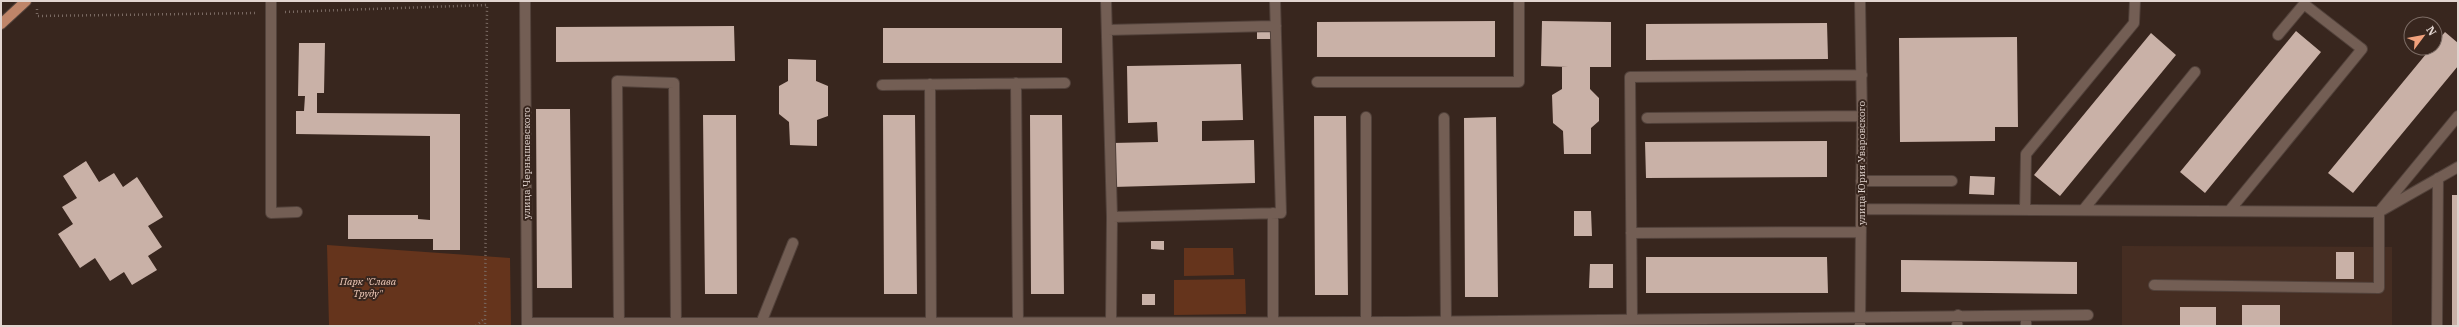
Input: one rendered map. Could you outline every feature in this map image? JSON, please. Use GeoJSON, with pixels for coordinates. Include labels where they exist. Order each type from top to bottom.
{"type":"FeatureCollection","features":[{"type":"Feature","properties":{"kind":"main road"},"geometry":{"type":"LineString","coordinates":[[1,24],[26,1]]}},
{"type":"Feature","properties":{"kind":"street"},"geometry":{"type":"LineString","coordinates":[[271,1],[270,213],[297,212]]}},
{"type":"Feature","properties":{"kind":"street","name":"улица Чернышевского"},"geometry":{"type":"LineString","coordinates":[[525,1],[527,324]]}},
{"type":"Feature","properties":{"kind":"street"},"geometry":{"type":"LineString","coordinates":[[1106,1],[1112,218],[1111,322]]}},
{"type":"Feature","properties":{"kind":"street"},"geometry":{"type":"LineString","coordinates":[[1112,218],[1281,213],[1275,1]]}},
{"type":"Feature","properties":{"kind":"street"},"geometry":{"type":"LineString","coordinates":[[1317,82],[1519,82],[1519,1]]}},
{"type":"Feature","properties":{"kind":"street","name":"улица Юрия Уваровского"},"geometry":{"type":"LineString","coordinates":[[1860,1],[1862,75],[1860,321]]}},
{"type":"Feature","properties":{"kind":"street"},"geometry":{"type":"LineString","coordinates":[[2025,210],[2026,154],[2134,23],[2135,1]]}},
{"type":"Feature","properties":{"kind":"street"},"geometry":{"type":"LineString","coordinates":[[2230,210],[2362,49],[2304,2],[2278,35]]}},
{"type":"Feature","properties":{"kind":"street"},"geometry":{"type":"LineString","coordinates":[[1107,30],[1276,26]]}},
{"type":"Feature","properties":{"kind":"street"},"geometry":{"type":"LineString","coordinates":[[2084,209],[2195,72]]}},
{"type":"Feature","properties":{"kind":"street"},"geometry":{"type":"LineString","coordinates":[[1632,319],[1630,77],[1862,75]]}},
{"type":"Feature","properties":{"kind":"street"},"geometry":{"type":"LineString","coordinates":[[619,324],[617,81],[674,83],[676,324]]}},
{"type":"Feature","properties":{"kind":"street"},"geometry":{"type":"LineString","coordinates":[[1016,83],[1018,322]]}},
{"type":"Feature","properties":{"kind":"street"},"geometry":{"type":"LineString","coordinates":[[882,84],[1064,83]]}},
{"type":"Feature","properties":{"kind":"street"},"geometry":{"type":"LineString","coordinates":[[930,84],[931,323]]}},
{"type":"Feature","properties":{"kind":"street"},"geometry":{"type":"LineString","coordinates":[[1647,118],[1862,116]]}},
{"type":"Feature","properties":{"kind":"street"},"geometry":{"type":"LineString","coordinates":[[2154,285],[2379,288],[2379,212],[2458,116]]}},
{"type":"Feature","properties":{"kind":"street"},"geometry":{"type":"LineString","coordinates":[[1366,117],[1366,322]]}},
{"type":"Feature","properties":{"kind":"street"},"geometry":{"type":"LineString","coordinates":[[1444,118],[1446,322]]}},
{"type":"Feature","properties":{"kind":"street"},"geometry":{"type":"LineString","coordinates":[[1861,209],[2084,209],[2379,212],[2458,168]]}},
{"type":"Feature","properties":{"kind":"street"},"geometry":{"type":"LineString","coordinates":[[2437,326],[2438,178]]}},
{"type":"Feature","properties":{"kind":"street"},"geometry":{"type":"LineString","coordinates":[[1861,181],[1952,181]]}},
{"type":"Feature","properties":{"kind":"street"},"geometry":{"type":"LineString","coordinates":[[1273,213],[1273,322]]}},
{"type":"Feature","properties":{"kind":"street"},"geometry":{"type":"LineString","coordinates":[[1631,233],[1861,232]]}},
{"type":"Feature","properties":{"kind":"street"},"geometry":{"type":"LineString","coordinates":[[761,323],[793,243]]}},
{"type":"Feature","properties":{"kind":"street"},"geometry":{"type":"LineString","coordinates":[[527,324],[1018,322],[1366,322],[1402,324],[1632,319],[1860,321],[1958,315],[2026,321],[2088,315]]}},
{"type":"Feature","properties":{"kind":"street"},"geometry":{"type":"LineString","coordinates":[[1957,326],[1958,315]]}},
{"type":"Feature","properties":{"kind":"path"},"geometry":{"type":"LineString","coordinates":[[485,326],[488,21]]}},
{"type":"Feature","properties":{"kind":"path"},"geometry":{"type":"LineString","coordinates":[[476,326],[485,318]]}},
{"type":"Feature","properties":{"kind":"shaded area"},"geometry":{"type":"Polygon","coordinates":[[[2122,246],[2392,247],[2392,326],[2122,326],[2122,246]]]}},
{"type":"Feature","properties":{"kind":"green space","name":"Парк \"Слава Труду\""},"geometry":{"type":"Polygon","coordinates":[[[327,245],[510,258],[511,326],[329,326],[327,245]]]}},
{"type":"Feature","properties":{"kind":"green space"},"geometry":{"type":"Polygon","coordinates":[[[1184,248],[1233,248],[1234,275],[1184,276],[1184,248]]]}},
{"type":"Feature","properties":{"kind":"green space"},"geometry":{"type":"Polygon","coordinates":[[[1245,279],[1246,314],[1174,315],[1174,280],[1245,279]]]}},
{"type":"Feature","properties":{"kind":"building"},"geometry":{"type":"Polygon","coordinates":[[[1495,21],[1495,57],[1317,57],[1317,22],[1495,21]]]}},
{"type":"Feature","properties":{"kind":"building"},"geometry":{"type":"Polygon","coordinates":[[[1542,21],[1611,22],[1611,67],[1590,67],[1590,89],[1599,98],[1599,121],[1591,128],[1591,154],[1564,154],[1563,131],[1553,123],[1552,95],[1562,89],[1562,67],[1568,67],[1541,66],[1542,21]]]}},
{"type":"Feature","properties":{"kind":"building"},"geometry":{"type":"Polygon","coordinates":[[[1827,23],[1828,59],[1646,60],[1646,24],[1827,23]]]}},
{"type":"Feature","properties":{"kind":"building"},"geometry":{"type":"Polygon","coordinates":[[[734,26],[735,61],[556,62],[556,27],[734,26]]]}},
{"type":"Feature","properties":{"kind":"building"},"geometry":{"type":"Polygon","coordinates":[[[883,28],[1062,28],[1062,63],[883,63],[883,28]]]}},
{"type":"Feature","properties":{"kind":"building"},"geometry":{"type":"Polygon","coordinates":[[[1257,30],[1271,30],[1271,39],[1257,39],[1257,30]]]}},
{"type":"Feature","properties":{"kind":"building"},"geometry":{"type":"Polygon","coordinates":[[[2296,31],[2321,52],[2205,193],[2180,172],[2296,31]]]}},
{"type":"Feature","properties":{"kind":"building"},"geometry":{"type":"Polygon","coordinates":[[[2445,32],[2458,43],[2458,66],[2353,193],[2328,173],[2424,56],[2443,56],[2443,34],[2445,32]]]}},
{"type":"Feature","properties":{"kind":"building"},"geometry":{"type":"Polygon","coordinates":[[[2151,33],[2176,55],[2060,196],[2034,175],[2151,33]]]}},
{"type":"Feature","properties":{"kind":"building"},"geometry":{"type":"Polygon","coordinates":[[[2017,37],[2018,127],[1995,127],[1995,141],[1900,142],[1899,38],[2017,37]]]}},
{"type":"Feature","properties":{"kind":"building"},"geometry":{"type":"Polygon","coordinates":[[[299,43],[325,43],[324,93],[317,93],[317,113],[460,114],[460,250],[433,250],[433,239],[348,239],[348,215],[418,215],[418,219],[430,220],[430,136],[296,134],[296,111],[304,111],[305,96],[298,96],[299,43]]]}},
{"type":"Feature","properties":{"kind":"building"},"geometry":{"type":"Polygon","coordinates":[[[788,59],[816,60],[816,81],[828,86],[828,116],[817,120],[817,146],[790,145],[789,122],[779,114],[779,86],[788,81],[788,59]]]}},
{"type":"Feature","properties":{"kind":"building"},"geometry":{"type":"Polygon","coordinates":[[[1241,64],[1243,120],[1202,121],[1202,141],[1254,140],[1255,183],[1113,187],[1112,143],[1158,142],[1157,122],[1128,123],[1127,66],[1241,64]]]}},
{"type":"Feature","properties":{"kind":"building"},"geometry":{"type":"Polygon","coordinates":[[[536,109],[570,109],[572,288],[537,288],[536,109]]]}},
{"type":"Feature","properties":{"kind":"building"},"geometry":{"type":"Polygon","coordinates":[[[703,115],[736,115],[737,294],[705,294],[703,115]]]}},
{"type":"Feature","properties":{"kind":"building"},"geometry":{"type":"Polygon","coordinates":[[[883,115],[915,115],[917,294],[884,294],[883,115]]]}},
{"type":"Feature","properties":{"kind":"building"},"geometry":{"type":"Polygon","coordinates":[[[1030,115],[1062,115],[1064,294],[1031,294],[1030,115]]]}},
{"type":"Feature","properties":{"kind":"building"},"geometry":{"type":"Polygon","coordinates":[[[1314,116],[1346,116],[1348,295],[1315,295],[1314,116]]]}},
{"type":"Feature","properties":{"kind":"building"},"geometry":{"type":"Polygon","coordinates":[[[1496,117],[1498,297],[1465,297],[1464,118],[1496,117]]]}},
{"type":"Feature","properties":{"kind":"building"},"geometry":{"type":"Polygon","coordinates":[[[1827,141],[1827,177],[1646,178],[1645,142],[1827,141]]]}},
{"type":"Feature","properties":{"kind":"building"},"geometry":{"type":"Polygon","coordinates":[[[86,161],[99,182],[114,173],[123,187],[137,177],[163,217],[148,226],[162,247],[148,256],[157,270],[132,285],[124,272],[110,281],[95,258],[80,268],[58,234],[73,224],[62,207],[77,198],[63,176],[86,161]]]}},
{"type":"Feature","properties":{"kind":"building"},"geometry":{"type":"Polygon","coordinates":[[[1970,176],[1995,177],[1994,195],[1969,194],[1970,176]]]}},
{"type":"Feature","properties":{"kind":"building"},"geometry":{"type":"Polygon","coordinates":[[[2452,195],[2458,195],[2458,326],[2452,326],[2452,195]]]}},
{"type":"Feature","properties":{"kind":"building"},"geometry":{"type":"Polygon","coordinates":[[[1574,211],[1591,211],[1592,236],[1574,236],[1574,211]]]}},
{"type":"Feature","properties":{"kind":"building"},"geometry":{"type":"Polygon","coordinates":[[[1151,241],[1164,241],[1164,250],[1151,249],[1151,241]]]}},
{"type":"Feature","properties":{"kind":"building"},"geometry":{"type":"Polygon","coordinates":[[[2336,252],[2354,252],[2354,279],[2336,279],[2336,252]]]}},
{"type":"Feature","properties":{"kind":"building"},"geometry":{"type":"Polygon","coordinates":[[[1646,257],[1827,257],[1828,293],[1646,293],[1646,257]]]}},
{"type":"Feature","properties":{"kind":"building"},"geometry":{"type":"Polygon","coordinates":[[[1901,260],[2077,262],[2077,294],[1901,292],[1901,260]]]}},
{"type":"Feature","properties":{"kind":"building"},"geometry":{"type":"Polygon","coordinates":[[[1590,264],[1613,264],[1613,288],[1589,288],[1590,264]]]}},
{"type":"Feature","properties":{"kind":"building"},"geometry":{"type":"Polygon","coordinates":[[[1142,294],[1155,294],[1155,305],[1142,305],[1142,294]]]}},
{"type":"Feature","properties":{"kind":"building"},"geometry":{"type":"Polygon","coordinates":[[[2242,305],[2280,305],[2280,326],[2242,326],[2242,305]]]}},
{"type":"Feature","properties":{"kind":"building"},"geometry":{"type":"Polygon","coordinates":[[[2180,307],[2216,307],[2216,326],[2180,326],[2180,307]]]}}]}
